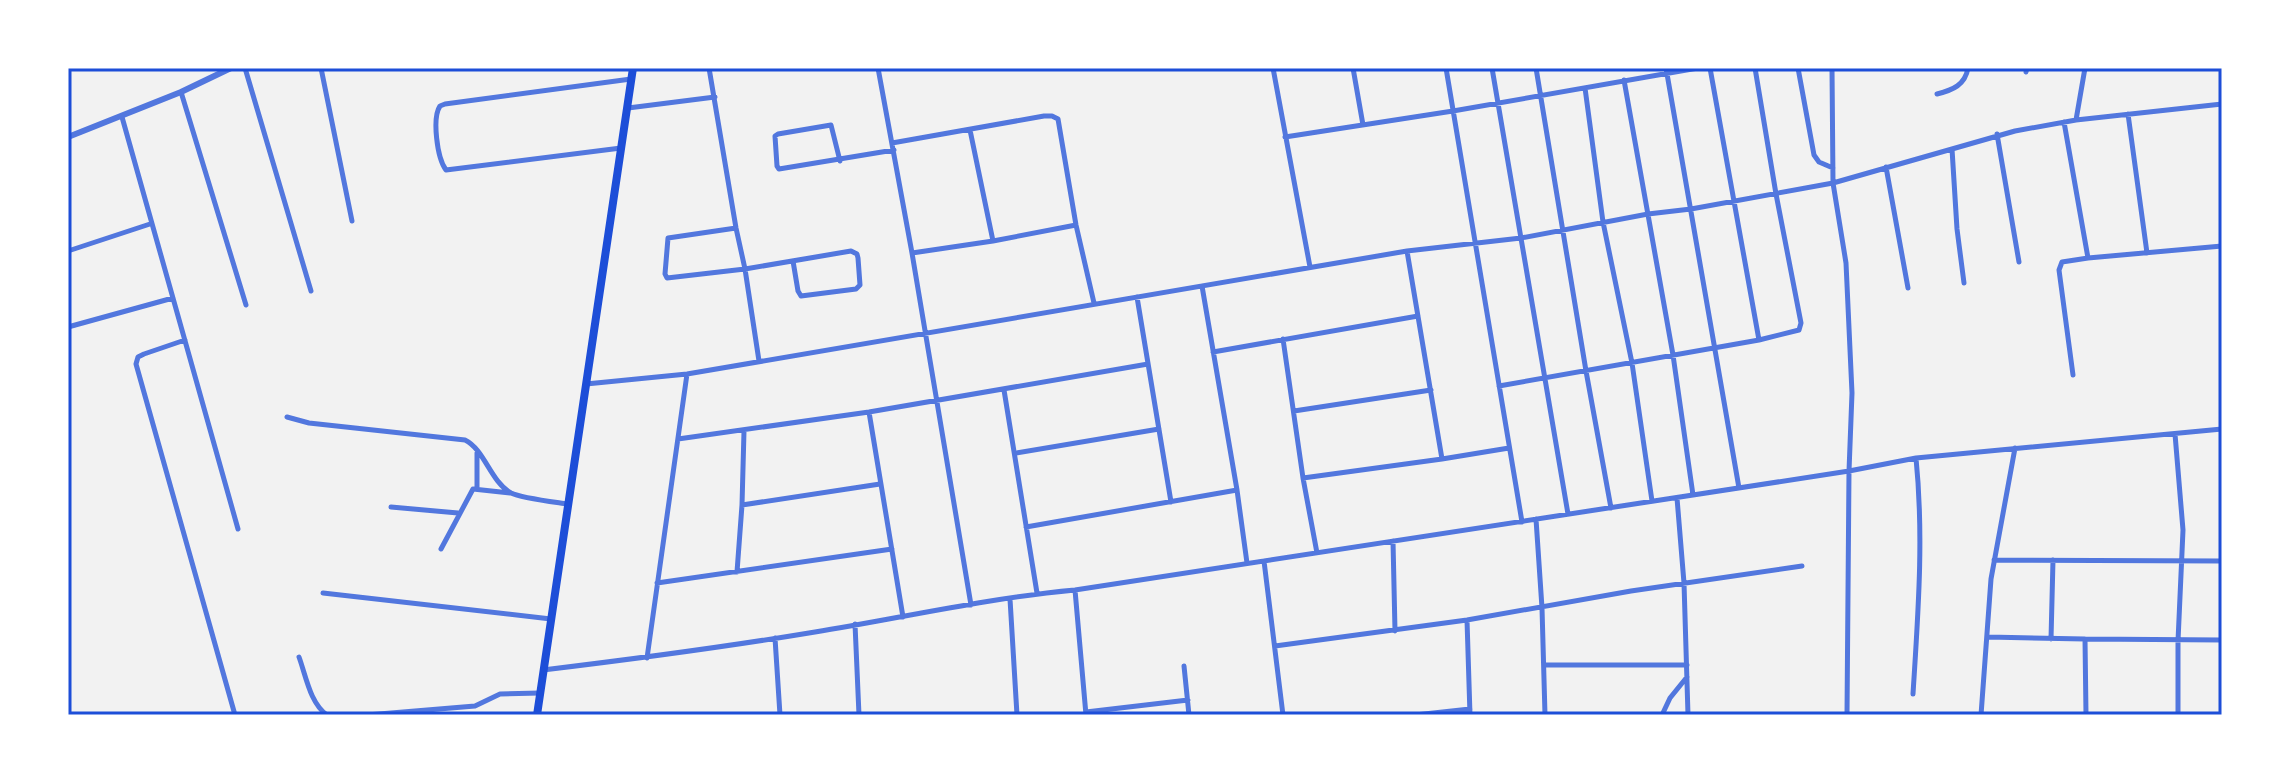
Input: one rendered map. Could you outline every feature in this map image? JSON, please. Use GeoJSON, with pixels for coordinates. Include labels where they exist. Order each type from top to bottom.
{"type":"FeatureCollection","features":[{"type":"Feature","properties":{"kind":"main road"},"geometry":{"type":"LineString","coordinates":[[537,715],[633,68]]}},
{"type":"Feature","properties":{"kind":"street"},"geometry":{"type":"LineString","coordinates":[[68,137],[122,117],[231,68]]}},
{"type":"Feature","properties":{"kind":"street"},"geometry":{"type":"LineString","coordinates":[[245,68],[311,291]]}},
{"type":"Feature","properties":{"kind":"street"},"geometry":{"type":"LineString","coordinates":[[321,68],[352,221]]}},
{"type":"Feature","properties":{"kind":"street"},"geometry":{"type":"LineString","coordinates":[[709,68],[759,361]]}},
{"type":"Feature","properties":{"kind":"street"},"geometry":{"type":"LineString","coordinates":[[878,68],[971,605]]}},
{"type":"Feature","properties":{"kind":"street"},"geometry":{"type":"LineString","coordinates":[[1273,68],[1310,268]]}},
{"type":"Feature","properties":{"kind":"street"},"geometry":{"type":"LineString","coordinates":[[1353,68],[1363,125]]}},
{"type":"Feature","properties":{"kind":"street"},"geometry":{"type":"LineString","coordinates":[[1446,68],[1522,522]]}},
{"type":"Feature","properties":{"kind":"street"},"geometry":{"type":"LineString","coordinates":[[1492,68],[1568,514]]}},
{"type":"Feature","properties":{"kind":"street"},"geometry":{"type":"LineString","coordinates":[[1536,68],[1611,508]]}},
{"type":"Feature","properties":{"kind":"street"},"geometry":{"type":"LineString","coordinates":[[1285,137],[1698,68]]}},
{"type":"Feature","properties":{"kind":"street"},"geometry":{"type":"LineString","coordinates":[[1710,68],[1759,340]]}},
{"type":"Feature","properties":{"kind":"street"},"geometry":{"type":"LineString","coordinates":[[1499,386],[1759,340],[1799,330],[1801,323],[1755,68]]}},
{"type":"Feature","properties":{"kind":"street"},"geometry":{"type":"LineString","coordinates":[[1798,68],[1814,155],[1819,162],[1833,168]]}},
{"type":"Feature","properties":{"kind":"street"},"geometry":{"type":"LineString","coordinates":[[1832,68],[1833,183],[1846,263],[1852,393],[1847,715]]}},
{"type":"Feature","properties":{"kind":"street"},"geometry":{"type":"LineString","coordinates":[[1937,94],[1961,84],[1968,68]]}},
{"type":"Feature","properties":{"kind":"street"},"geometry":{"type":"LineString","coordinates":[[2076,120],[2085,68]]}},
{"type":"Feature","properties":{"kind":"street"},"geometry":{"type":"LineString","coordinates":[[1667,71],[1739,488]]}},
{"type":"Feature","properties":{"kind":"street"},"geometry":{"type":"LineString","coordinates":[[621,148],[446,170],[440,160],[435,115],[445,104],[631,79]]}},
{"type":"Feature","properties":{"kind":"street"},"geometry":{"type":"LineString","coordinates":[[1624,80],[1673,355],[1693,495]]}},
{"type":"Feature","properties":{"kind":"street"},"geometry":{"type":"LineString","coordinates":[[1585,88],[1603,222],[1632,363],[1652,501]]}},
{"type":"Feature","properties":{"kind":"street"},"geometry":{"type":"LineString","coordinates":[[181,92],[246,305]]}},
{"type":"Feature","properties":{"kind":"street"},"geometry":{"type":"LineString","coordinates":[[627,108],[715,97]]}},
{"type":"Feature","properties":{"kind":"street"},"geometry":{"type":"LineString","coordinates":[[585,384],[687,374],[1407,251],[1475,245],[1691,209],[1833,183],[1997,134],[2076,120],[2222,104]]}},
{"type":"Feature","properties":{"kind":"street"},"geometry":{"type":"LineString","coordinates":[[2128,114],[2147,253]]}},
{"type":"Feature","properties":{"kind":"street"},"geometry":{"type":"LineString","coordinates":[[892,143],[1044,116],[1058,119],[1076,225],[1094,303]]}},
{"type":"Feature","properties":{"kind":"street"},"geometry":{"type":"LineString","coordinates":[[122,117],[238,529]]}},
{"type":"Feature","properties":{"kind":"street"},"geometry":{"type":"LineString","coordinates":[[2064,122],[2088,258]]}},
{"type":"Feature","properties":{"kind":"street"},"geometry":{"type":"LineString","coordinates":[[840,161],[831,125],[775,136],[779,169],[840,161],[894,150]]}},
{"type":"Feature","properties":{"kind":"street"},"geometry":{"type":"LineString","coordinates":[[970,130],[993,241]]}},
{"type":"Feature","properties":{"kind":"street"},"geometry":{"type":"LineString","coordinates":[[1997,134],[2019,262]]}},
{"type":"Feature","properties":{"kind":"street"},"geometry":{"type":"LineString","coordinates":[[1952,149],[1964,283]]}},
{"type":"Feature","properties":{"kind":"street"},"geometry":{"type":"LineString","coordinates":[[1886,167],[1908,288]]}},
{"type":"Feature","properties":{"kind":"street"},"geometry":{"type":"LineString","coordinates":[[68,251],[150,224]]}},
{"type":"Feature","properties":{"kind":"street"},"geometry":{"type":"LineString","coordinates":[[912,253],[1076,225]]}},
{"type":"Feature","properties":{"kind":"street"},"geometry":{"type":"LineString","coordinates":[[736,228],[668,238],[667,278],[854,252],[858,258],[860,285],[856,289],[801,296],[793,261]]}},
{"type":"Feature","properties":{"kind":"street"},"geometry":{"type":"LineString","coordinates":[[2073,375],[2059,270],[2062,262],[2222,246]]}},
{"type":"Feature","properties":{"kind":"street"},"geometry":{"type":"LineString","coordinates":[[1407,251],[1442,459]]}},
{"type":"Feature","properties":{"kind":"street"},"geometry":{"type":"LineString","coordinates":[[1202,286],[1247,563]]}},
{"type":"Feature","properties":{"kind":"street"},"geometry":{"type":"LineString","coordinates":[[1137,297],[1171,502]]}},
{"type":"Feature","properties":{"kind":"street"},"geometry":{"type":"LineString","coordinates":[[68,327],[173,298]]}},
{"type":"Feature","properties":{"kind":"street"},"geometry":{"type":"LineString","coordinates":[[1213,352],[1418,316]]}},
{"type":"Feature","properties":{"kind":"street"},"geometry":{"type":"LineString","coordinates":[[1283,339],[1317,553]]}},
{"type":"Feature","properties":{"kind":"street"},"geometry":{"type":"LineString","coordinates":[[185,340],[144,354],[138,357],[136,364],[235,715]]}},
{"type":"Feature","properties":{"kind":"street"},"geometry":{"type":"LineString","coordinates":[[678,439],[869,412],[1148,364]]}},
{"type":"Feature","properties":{"kind":"street"},"geometry":{"type":"LineString","coordinates":[[647,658],[687,374]]}},
{"type":"Feature","properties":{"kind":"street"},"geometry":{"type":"LineString","coordinates":[[1004,390],[1037,593]]}},
{"type":"Feature","properties":{"kind":"street"},"geometry":{"type":"LineString","coordinates":[[1294,411],[1431,390]]}},
{"type":"Feature","properties":{"kind":"street"},"geometry":{"type":"LineString","coordinates":[[869,412],[903,617]]}},
{"type":"Feature","properties":{"kind":"street"},"geometry":{"type":"LineString","coordinates":[[287,417],[309,423],[449,437],[473,444],[493,474],[511,493]]}},
{"type":"Feature","properties":{"kind":"street"},"geometry":{"type":"LineString","coordinates":[[1016,453],[1159,429]]}},
{"type":"Feature","properties":{"kind":"street"},"geometry":{"type":"LineString","coordinates":[[543,670],[647,658],[1037,593],[1075,590],[1522,522],[1916,458],[2222,429]]}},
{"type":"Feature","properties":{"kind":"street"},"geometry":{"type":"LineString","coordinates":[[737,572],[744,431]]}},
{"type":"Feature","properties":{"kind":"street"},"geometry":{"type":"LineString","coordinates":[[2175,434],[2183,530],[2178,715]]}},
{"type":"Feature","properties":{"kind":"street"},"geometry":{"type":"LineString","coordinates":[[1303,478],[1509,448]]}},
{"type":"Feature","properties":{"kind":"street"},"geometry":{"type":"LineString","coordinates":[[1981,715],[1994,560],[2015,448]]}},
{"type":"Feature","properties":{"kind":"street"},"geometry":{"type":"LineString","coordinates":[[477,451],[477,488]]}},
{"type":"Feature","properties":{"kind":"street"},"geometry":{"type":"LineString","coordinates":[[1913,694],[1921,573],[1921,508],[1916,458]]}},
{"type":"Feature","properties":{"kind":"street"},"geometry":{"type":"LineString","coordinates":[[742,505],[880,484]]}},
{"type":"Feature","properties":{"kind":"street"},"geometry":{"type":"LineString","coordinates":[[441,549],[469,492],[477,488],[567,504]]}},
{"type":"Feature","properties":{"kind":"street"},"geometry":{"type":"LineString","coordinates":[[1026,527],[1237,490]]}},
{"type":"Feature","properties":{"kind":"street"},"geometry":{"type":"LineString","coordinates":[[1677,498],[1684,583],[1688,715]]}},
{"type":"Feature","properties":{"kind":"street"},"geometry":{"type":"LineString","coordinates":[[391,507],[459,514]]}},
{"type":"Feature","properties":{"kind":"street"},"geometry":{"type":"LineString","coordinates":[[1536,519],[1545,715]]}},
{"type":"Feature","properties":{"kind":"street"},"geometry":{"type":"LineString","coordinates":[[1393,541],[1395,631]]}},
{"type":"Feature","properties":{"kind":"street"},"geometry":{"type":"LineString","coordinates":[[657,583],[892,549]]}},
{"type":"Feature","properties":{"kind":"street"},"geometry":{"type":"LineString","coordinates":[[1994,560],[2222,561]]}},
{"type":"Feature","properties":{"kind":"street"},"geometry":{"type":"LineString","coordinates":[[2051,639],[2053,560]]}},
{"type":"Feature","properties":{"kind":"street"},"geometry":{"type":"LineString","coordinates":[[1264,561],[1283,715]]}},
{"type":"Feature","properties":{"kind":"street"},"geometry":{"type":"LineString","coordinates":[[1275,646],[1395,631],[1802,566]]}},
{"type":"Feature","properties":{"kind":"street"},"geometry":{"type":"LineString","coordinates":[[1075,590],[1086,713],[1188,700]]}},
{"type":"Feature","properties":{"kind":"street"},"geometry":{"type":"LineString","coordinates":[[323,593],[551,619]]}},
{"type":"Feature","properties":{"kind":"street"},"geometry":{"type":"LineString","coordinates":[[1010,599],[1017,715]]}},
{"type":"Feature","properties":{"kind":"street"},"geometry":{"type":"LineString","coordinates":[[1415,715],[1470,712],[1467,620]]}},
{"type":"Feature","properties":{"kind":"street"},"geometry":{"type":"LineString","coordinates":[[855,624],[859,715]]}},
{"type":"Feature","properties":{"kind":"street"},"geometry":{"type":"LineString","coordinates":[[1988,637],[2222,640]]}},
{"type":"Feature","properties":{"kind":"street"},"geometry":{"type":"LineString","coordinates":[[775,638],[780,715]]}},
{"type":"Feature","properties":{"kind":"street"},"geometry":{"type":"LineString","coordinates":[[2085,639],[2086,715]]}},
{"type":"Feature","properties":{"kind":"street"},"geometry":{"type":"LineString","coordinates":[[299,657],[313,698],[321,712],[327,715]]}},
{"type":"Feature","properties":{"kind":"street"},"geometry":{"type":"LineString","coordinates":[[1544,665],[1687,665]]}},
{"type":"Feature","properties":{"kind":"street"},"geometry":{"type":"LineString","coordinates":[[1184,666],[1189,715]]}},
{"type":"Feature","properties":{"kind":"street"},"geometry":{"type":"LineString","coordinates":[[1662,715],[1670,698],[1687,677]]}},
{"type":"Feature","properties":{"kind":"street"},"geometry":{"type":"LineString","coordinates":[[367,715],[475,706],[500,694],[540,693]]}}]}
